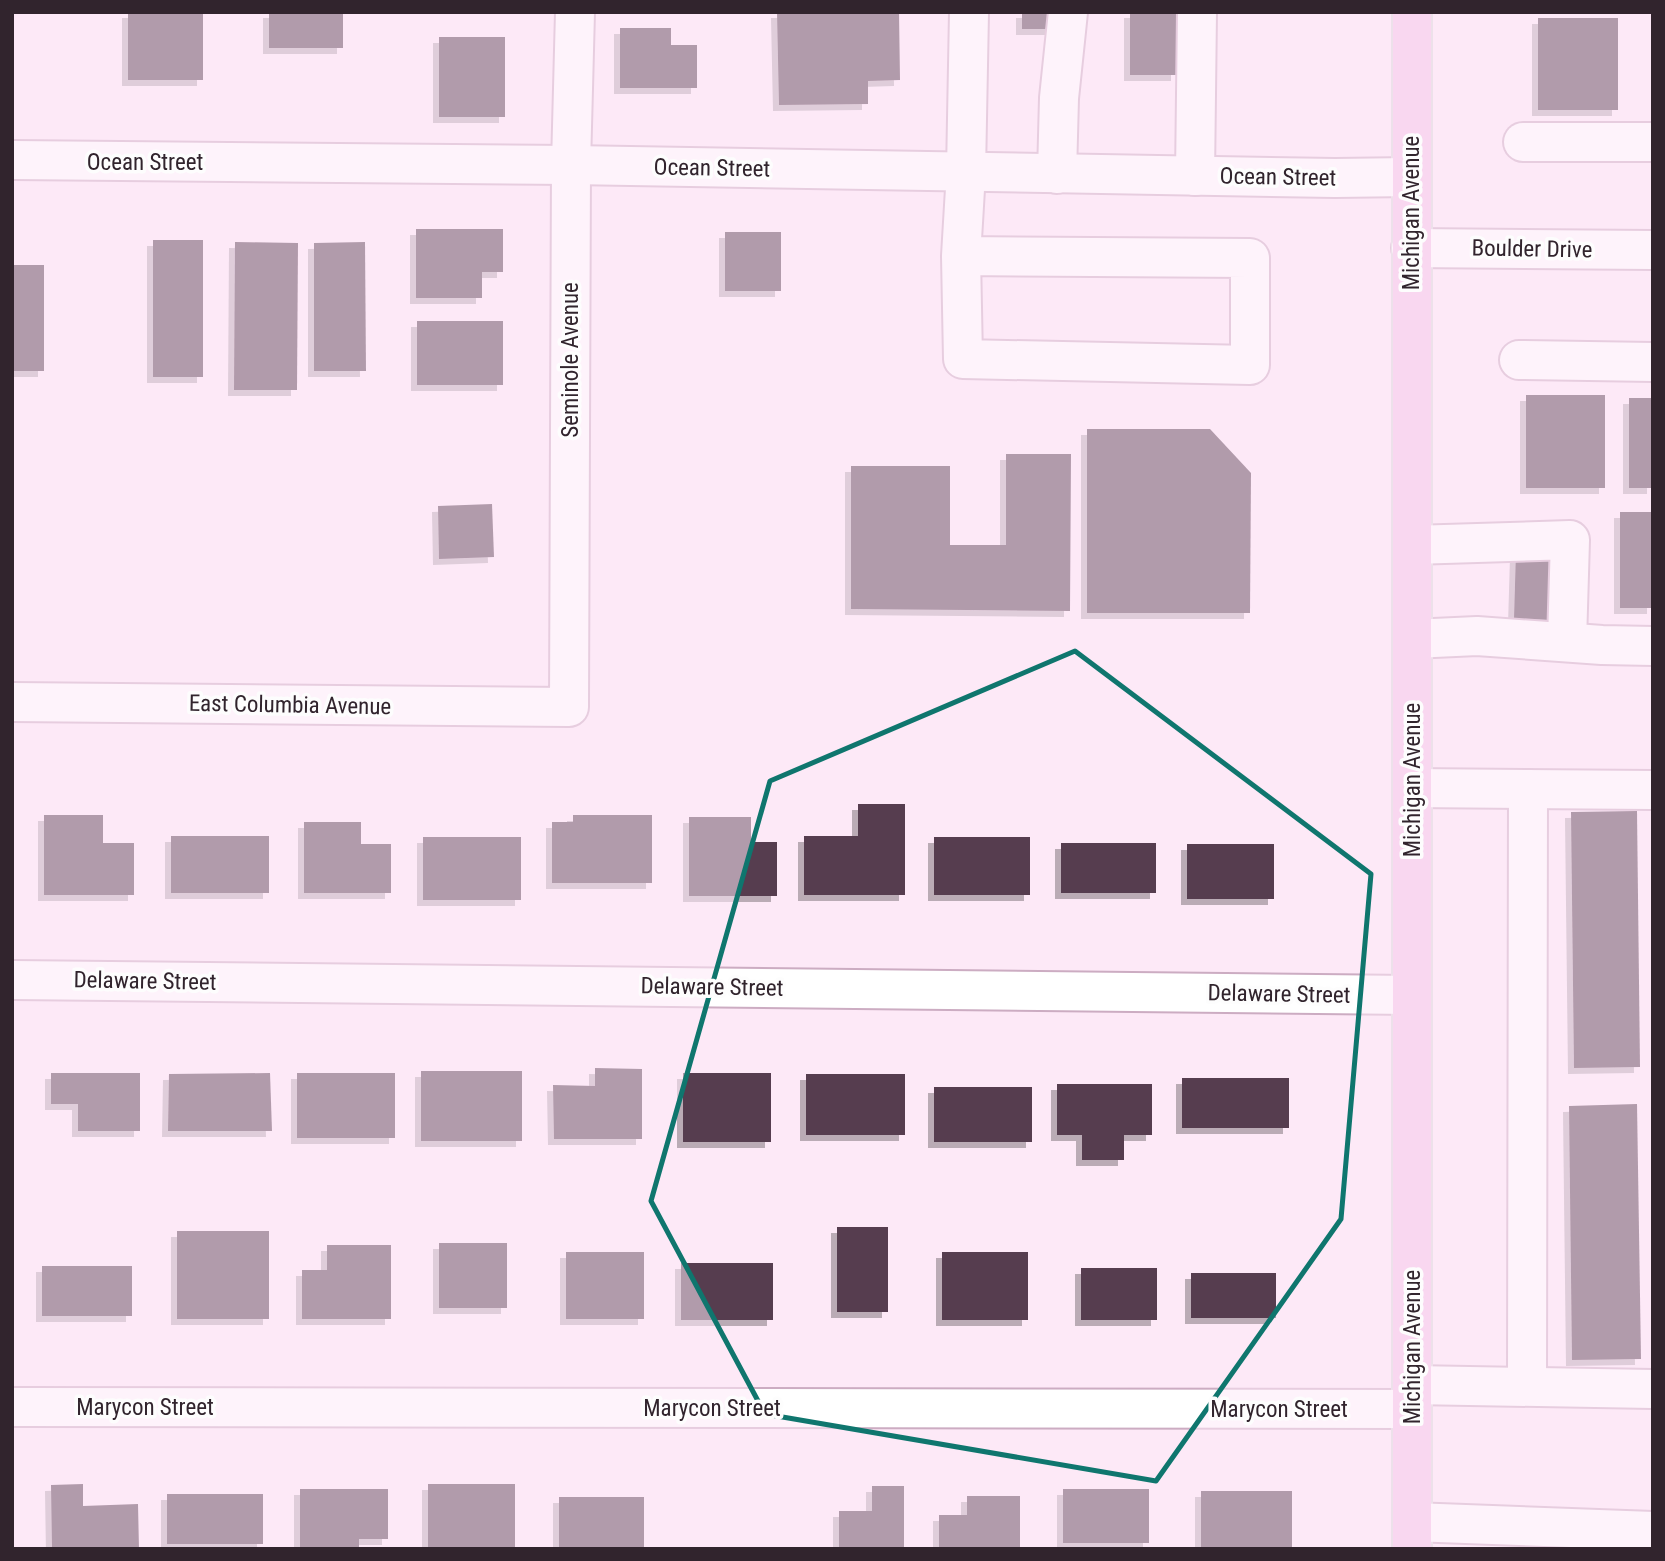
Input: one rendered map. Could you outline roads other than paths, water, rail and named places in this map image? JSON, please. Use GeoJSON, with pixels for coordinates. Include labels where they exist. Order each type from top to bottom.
{"type":"FeatureCollection","features":[{"type":"Feature","properties":{"kind":"main road","name":"Michigan Avenue"},"geometry":{"type":"LineString","coordinates":[[1412,12],[1412,1535]]}},
{"type":"Feature","properties":{"kind":"street","name":"Seminole Avenue"},"geometry":{"type":"LineString","coordinates":[[569,707],[571,165],[575,12]]}},
{"type":"Feature","properties":{"kind":"street"},"geometry":{"type":"LineString","coordinates":[[961,256],[1250,258],[1250,365],[963,359],[961,256],[966,172],[969,12]]}},
{"type":"Feature","properties":{"kind":"street"},"geometry":{"type":"LineString","coordinates":[[1057,174],[1059,98],[1068,12]]}},
{"type":"Feature","properties":{"kind":"street"},"geometry":{"type":"LineString","coordinates":[[1195,176],[1196,12]]}},
{"type":"Feature","properties":{"kind":"street"},"geometry":{"type":"LineString","coordinates":[[1523,142],[1653,142]]}},
{"type":"Feature","properties":{"kind":"street","name":"Ocean Street"},"geometry":{"type":"LineString","coordinates":[[12,160],[1411,177]]}},
{"type":"Feature","properties":{"kind":"street","name":"Boulder Drive"},"geometry":{"type":"LineString","coordinates":[[1411,248],[1653,250]]}},
{"type":"Feature","properties":{"kind":"street"},"geometry":{"type":"LineString","coordinates":[[1519,360],[1653,362]]}},
{"type":"Feature","properties":{"kind":"street"},"geometry":{"type":"LineString","coordinates":[[1412,545],[1570,540],[1567,642]]}},
{"type":"Feature","properties":{"kind":"street"},"geometry":{"type":"LineString","coordinates":[[1412,639],[1477,636],[1653,646]]}},
{"type":"Feature","properties":{"kind":"street","name":"East Columbia Avenue"},"geometry":{"type":"LineString","coordinates":[[12,702],[569,707]]}},
{"type":"Feature","properties":{"kind":"street"},"geometry":{"type":"LineString","coordinates":[[1412,789],[1653,790]]}},
{"type":"Feature","properties":{"kind":"street"},"geometry":{"type":"LineString","coordinates":[[1527,1386],[1528,789]]}},
{"type":"Feature","properties":{"kind":"street","name":"Delaware Street"},"geometry":{"type":"LineString","coordinates":[[12,980],[1412,995]]}},
{"type":"Feature","properties":{"kind":"street","name":"Marycon Street"},"geometry":{"type":"LineString","coordinates":[[12,1407],[1412,1397],[1527,1386],[1653,1389]]}},
{"type":"Feature","properties":{"kind":"street"},"geometry":{"type":"LineString","coordinates":[[1412,1535],[1653,1531]]}}]}
